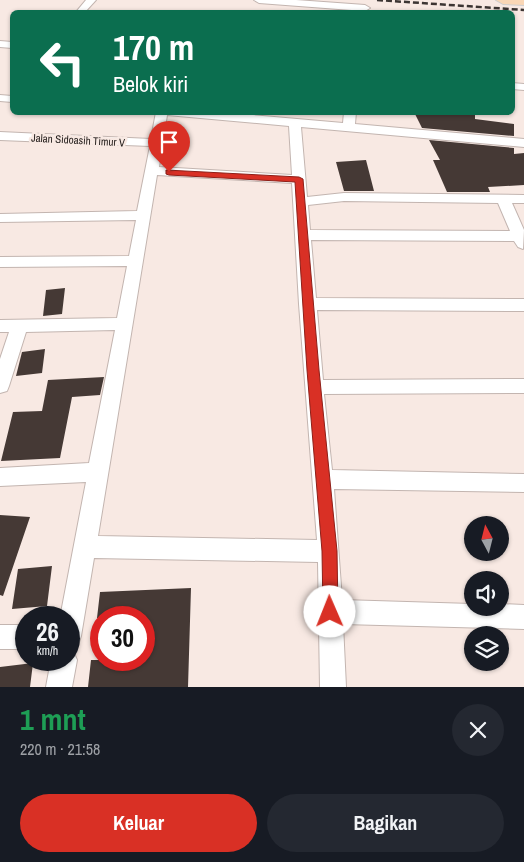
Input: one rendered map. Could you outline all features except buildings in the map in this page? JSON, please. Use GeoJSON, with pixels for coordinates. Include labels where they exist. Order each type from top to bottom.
{"type":"FeatureCollection","features":[{"type":"Feature","properties":{"kind":"main road"},"geometry":{"type":"LineString","coordinates":[[504,0],[524,1]]}},
{"type":"Feature","properties":{"kind":"street"},"geometry":{"type":"LineString","coordinates":[[82,10],[91,0]]}},
{"type":"Feature","properties":{"kind":"street"},"geometry":{"type":"LineString","coordinates":[[259,0],[365,7]]}},
{"type":"Feature","properties":{"kind":"street"},"geometry":{"type":"LineString","coordinates":[[74,606],[161,115]]}},
{"type":"Feature","properties":{"kind":"street"},"geometry":{"type":"LineString","coordinates":[[202,115],[524,143]]}},
{"type":"Feature","properties":{"kind":"street"},"geometry":{"type":"LineString","coordinates":[[348,128],[350,115]]}},
{"type":"Feature","properties":{"kind":"street"},"geometry":{"type":"LineString","coordinates":[[295,124],[307,304],[330,551],[333,687]]}},
{"type":"Feature","properties":{"kind":"street","name":"Jalan Sidoasih Timur V"},"geometry":{"type":"LineString","coordinates":[[0,136],[156,144]]}},
{"type":"Feature","properties":{"kind":"street"},"geometry":{"type":"LineString","coordinates":[[151,171],[299,179]]}},
{"type":"Feature","properties":{"kind":"street"},"geometry":{"type":"LineString","coordinates":[[300,202],[344,197],[524,199]]}},
{"type":"Feature","properties":{"kind":"street"},"geometry":{"type":"LineString","coordinates":[[303,235],[523,239],[504,199]]}},
{"type":"Feature","properties":{"kind":"street"},"geometry":{"type":"LineString","coordinates":[[0,218],[144,215]]}},
{"type":"Feature","properties":{"kind":"street"},"geometry":{"type":"LineString","coordinates":[[0,262],[135,261]]}},
{"type":"Feature","properties":{"kind":"street"},"geometry":{"type":"LineString","coordinates":[[307,304],[524,304]]}},
{"type":"Feature","properties":{"kind":"street"},"geometry":{"type":"LineString","coordinates":[[0,326],[123,324]]}},
{"type":"Feature","properties":{"kind":"street"},"geometry":{"type":"LineString","coordinates":[[0,386],[20,325]]}},
{"type":"Feature","properties":{"kind":"street"},"geometry":{"type":"LineString","coordinates":[[314,386],[524,386]]}},
{"type":"Feature","properties":{"kind":"street"},"geometry":{"type":"LineString","coordinates":[[0,477],[98,472]]}},
{"type":"Feature","properties":{"kind":"street"},"geometry":{"type":"LineString","coordinates":[[324,479],[524,484]]}},
{"type":"Feature","properties":{"kind":"street"},"geometry":{"type":"LineString","coordinates":[[85,547],[330,551]]}},
{"type":"Feature","properties":{"kind":"street"},"geometry":{"type":"LineString","coordinates":[[330,612],[524,617]]}},
{"type":"Feature","properties":{"kind":"street"},"geometry":{"type":"LineString","coordinates":[[0,637],[15,637]]}},
{"type":"Feature","properties":{"kind":"street"},"geometry":{"type":"LineString","coordinates":[[59,687],[62,671]]}},
{"type":"Feature","properties":{"kind":"railway"},"geometry":{"type":"LineString","coordinates":[[377,0],[524,10]]}},
{"type":"Feature","properties":{"kind":"route"},"geometry":{"type":"LineString","coordinates":[[169,172],[299,179],[307,304],[330,551],[330,612]]}}]}
